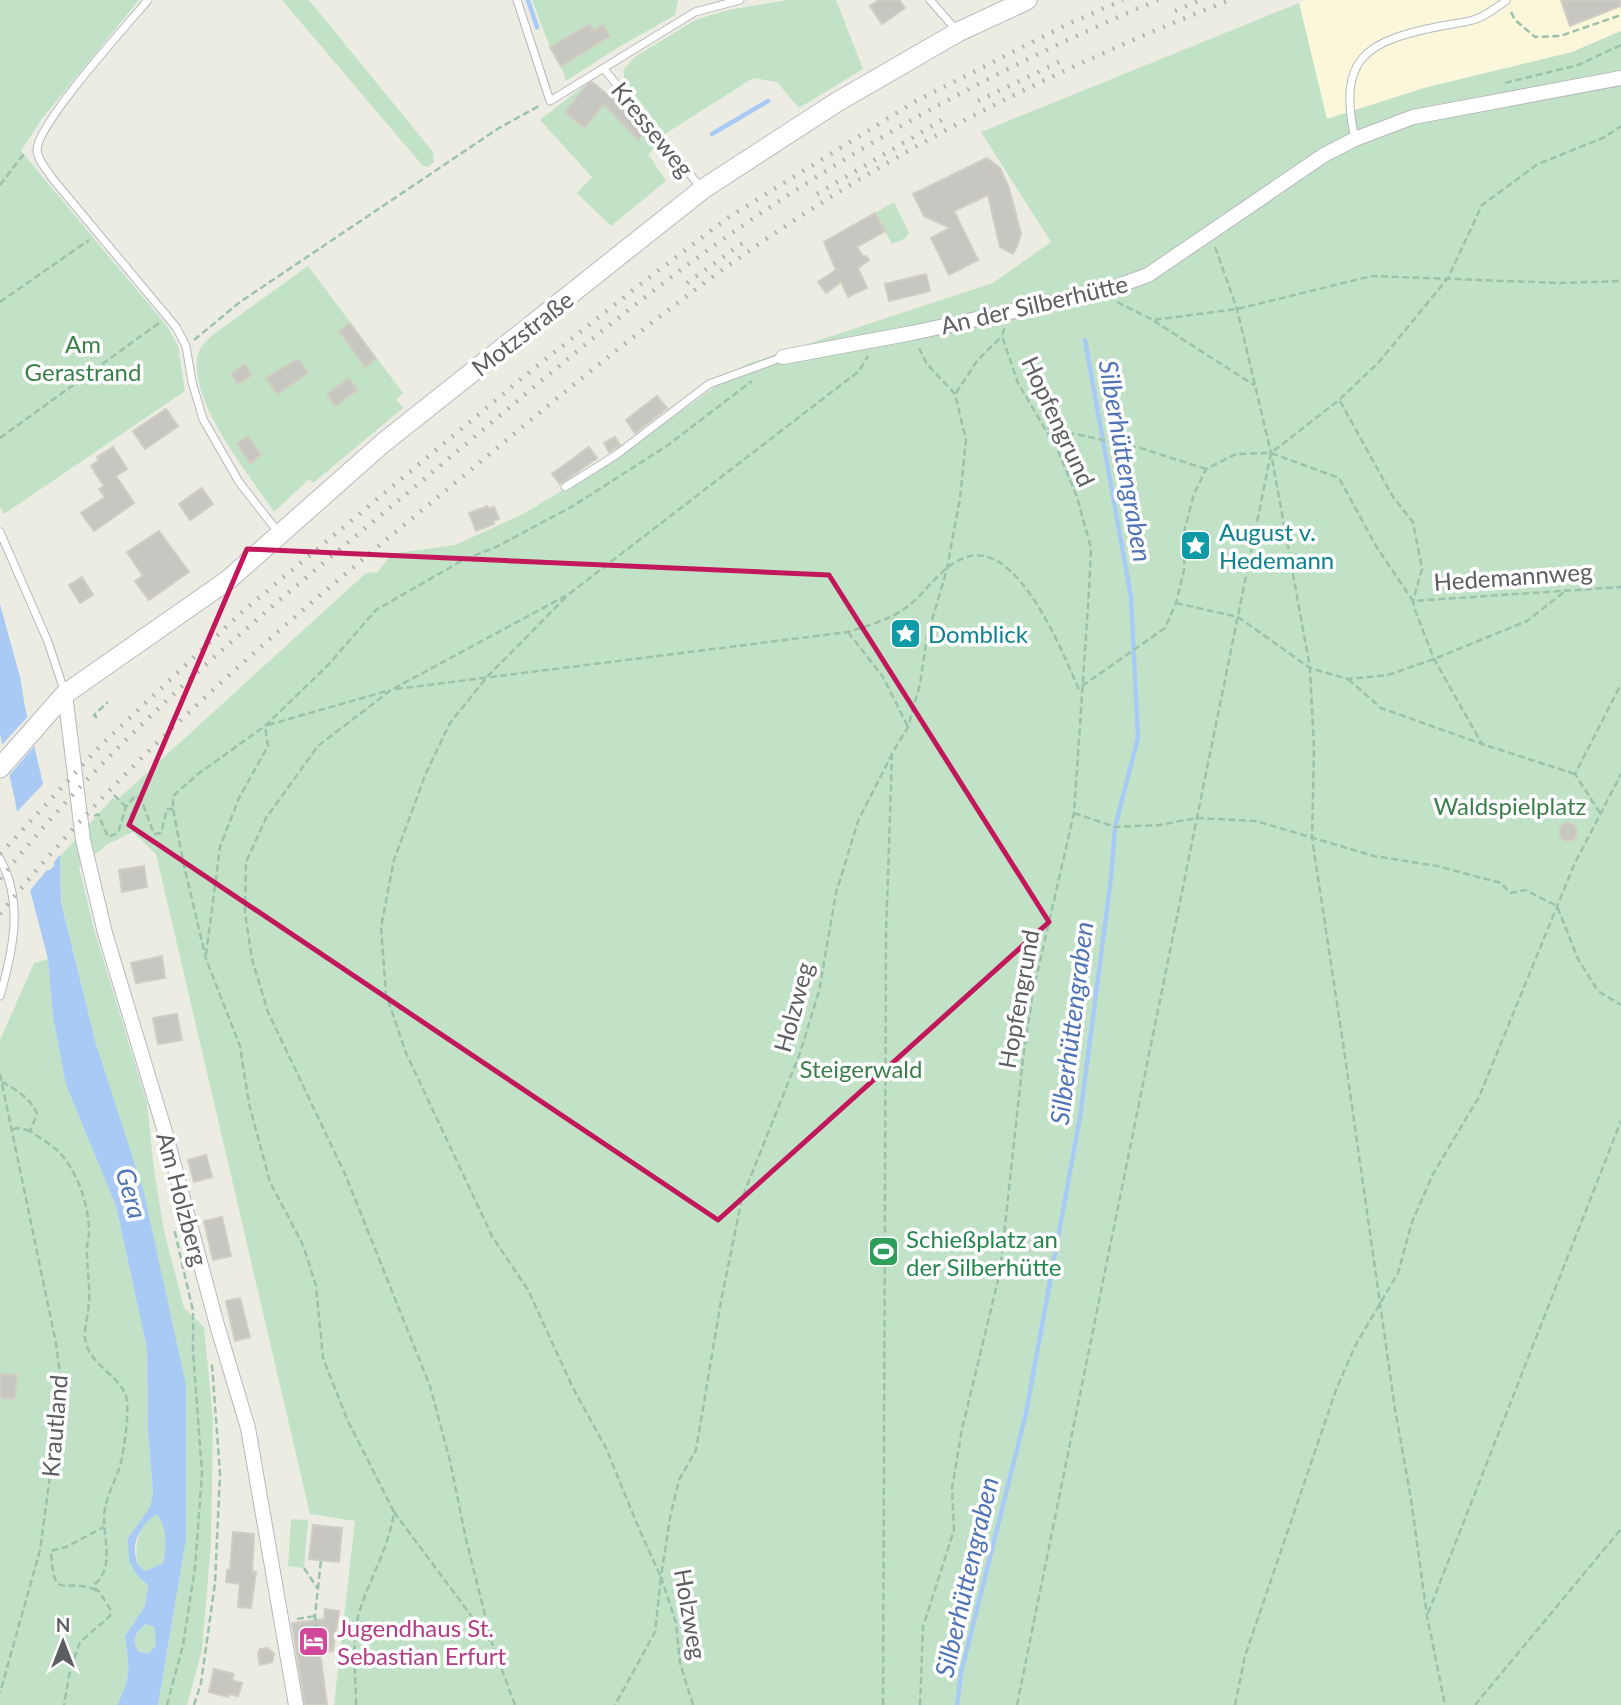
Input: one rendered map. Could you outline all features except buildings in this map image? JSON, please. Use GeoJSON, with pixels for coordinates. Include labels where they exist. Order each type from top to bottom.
{"type":"FeatureCollection","features":[{"type":"Feature","properties":{"kind":"street","name":"Motzstraße"},"geometry":{"type":"LineString","coordinates":[[0,768],[65,694],[218,588],[383,443],[703,189],[837,102],[958,33],[1027,0]]}},
{"type":"Feature","properties":{"kind":"street","name":"An der Silberhütte"},"geometry":{"type":"LineString","coordinates":[[783,357],[912,333],[1098,293],[1149,275],[1324,155],[1354,139],[1413,117],[1621,78]]}},
{"type":"Feature","properties":{"kind":"street","name":"Am Holzberg"},"geometry":{"type":"LineString","coordinates":[[65,694],[83,840],[105,933],[165,1132],[248,1428],[296,1705]]}},
{"type":"Feature","properties":{"kind":"lane"},"geometry":{"type":"LineString","coordinates":[[148,0],[46,127],[38,139],[37,153],[52,178],[176,327],[186,346],[192,382],[203,419],[239,482],[280,535]]}},
{"type":"Feature","properties":{"kind":"lane"},"geometry":{"type":"LineString","coordinates":[[517,0],[550,101]]}},
{"type":"Feature","properties":{"kind":"lane","name":"Kresseweg"},"geometry":{"type":"LineString","coordinates":[[550,101],[695,12],[740,0]]}},
{"type":"Feature","properties":{"kind":"lane"},"geometry":{"type":"LineString","coordinates":[[930,0],[958,33]]}},
{"type":"Feature","properties":{"kind":"lane"},"geometry":{"type":"LineString","coordinates":[[1354,139],[1348,95],[1352,75],[1359,61],[1376,45],[1417,31],[1475,20],[1506,1]]}},
{"type":"Feature","properties":{"kind":"lane","name":"Kresseweg"},"geometry":{"type":"LineString","coordinates":[[604,69],[703,189]]}},
{"type":"Feature","properties":{"kind":"lane","name":"An der Silberhütte"},"geometry":{"type":"LineString","coordinates":[[565,487],[617,455],[709,384],[783,357]]}},
{"type":"Feature","properties":{"kind":"lane"},"geometry":{"type":"LineString","coordinates":[[0,532],[48,642],[65,694]]}},
{"type":"Feature","properties":{"kind":"lane"},"geometry":{"type":"LineString","coordinates":[[0,859],[7,871],[15,916],[11,958],[0,996]]}},
{"type":"Feature","properties":{"kind":"path"},"geometry":{"type":"LineString","coordinates":[[1506,1],[1515,20],[1535,37],[1560,36],[1621,15]]}},
{"type":"Feature","properties":{"kind":"path"},"geometry":{"type":"LineString","coordinates":[[186,346],[240,302],[499,128],[550,101]]}},
{"type":"Feature","properties":{"kind":"path"},"geometry":{"type":"LineString","coordinates":[[1017,1705],[1271,453],[1339,400],[1379,362],[1448,278],[1482,205],[1538,164],[1605,137],[1621,126]]}},
{"type":"Feature","properties":{"kind":"path"},"geometry":{"type":"LineString","coordinates":[[0,185],[23,155],[37,153]]}},
{"type":"Feature","properties":{"kind":"path"},"geometry":{"type":"LineString","coordinates":[[0,302],[98,233]]}},
{"type":"Feature","properties":{"kind":"path"},"geometry":{"type":"LineString","coordinates":[[1211,234],[1237,309],[1271,453],[1310,668],[1314,749],[1312,838],[1395,1409],[1427,1616],[1445,1705]]}},
{"type":"Feature","properties":{"kind":"path"},"geometry":{"type":"LineString","coordinates":[[1153,320],[1237,309],[1372,276],[1559,283],[1621,281]]}},
{"type":"Feature","properties":{"kind":"path"},"geometry":{"type":"LineString","coordinates":[[1098,293],[1153,320],[1254,385]]}},
{"type":"Feature","properties":{"kind":"path","name":"Hopfengrund"},"geometry":{"type":"LineString","coordinates":[[920,1705],[923,1627],[954,1530],[952,1488],[962,1429],[1000,1272],[1033,992],[1074,813],[1091,548],[1077,497],[1058,452],[1018,383],[1002,336],[1009,311]]}},
{"type":"Feature","properties":{"kind":"path"},"geometry":{"type":"LineString","coordinates":[[0,438],[168,317]]}},
{"type":"Feature","properties":{"kind":"path"},"geometry":{"type":"LineString","coordinates":[[912,333],[927,364],[956,394],[977,362],[1002,336]]}},
{"type":"Feature","properties":{"kind":"path"},"geometry":{"type":"LineString","coordinates":[[615,1705],[655,1632],[661,1577],[607,1448],[573,1388],[528,1290],[492,1236],[406,1053],[386,994],[381,927],[394,860],[426,773],[450,723],[487,677],[569,594],[859,371],[880,339]]}},
{"type":"Feature","properties":{"kind":"path"},"geometry":{"type":"LineString","coordinates":[[492,1643],[394,1512],[346,1419],[323,1358],[316,1286],[303,1245],[270,1182],[249,1104],[240,1046],[206,959],[173,809],[173,796],[265,726],[328,665],[376,610],[463,560],[508,541],[573,506],[668,445],[753,380]]}},
{"type":"Feature","properties":{"kind":"path","name":"Holzweg"},"geometry":{"type":"LineString","coordinates":[[693,1705],[680,1663],[676,1623],[661,1577],[679,1480],[696,1450],[721,1301],[742,1198],[800,1054],[818,991],[836,893],[858,821],[892,752],[908,727],[920,684],[927,636],[947,569],[960,498],[966,440],[956,394]]}},
{"type":"Feature","properties":{"kind":"path"},"geometry":{"type":"LineString","coordinates":[[1339,400],[1393,497],[1413,522],[1422,569],[1413,600],[1434,659],[1482,744]]}},
{"type":"Feature","properties":{"kind":"path"},"geometry":{"type":"LineString","coordinates":[[1045,428],[1140,448],[1206,469],[1194,494],[1185,528],[1184,569],[1176,603],[1165,628],[1082,686]]}},
{"type":"Feature","properties":{"kind":"path","name":"Hedemannweg"},"geometry":{"type":"LineString","coordinates":[[1206,469],[1236,454],[1271,453],[1339,478],[1376,546],[1413,600],[1621,587]]}},
{"type":"Feature","properties":{"kind":"path"},"geometry":{"type":"LineString","coordinates":[[265,726],[391,690],[848,632],[869,626],[906,608],[947,569],[964,558],[982,554],[998,560],[1040,608],[1081,695]]}},
{"type":"Feature","properties":{"kind":"path"},"geometry":{"type":"LineString","coordinates":[[1176,603],[1238,617],[1310,668],[1348,679],[1388,675],[1434,659],[1527,621],[1564,592]]}},
{"type":"Feature","properties":{"kind":"path"},"geometry":{"type":"LineString","coordinates":[[515,1705],[492,1643],[430,1386],[345,1174],[268,1012],[252,959],[245,913],[246,863],[266,818],[318,746],[391,690],[569,594]]}},
{"type":"Feature","properties":{"kind":"path"},"geometry":{"type":"LineString","coordinates":[[848,632],[883,677],[908,727]]}},
{"type":"Feature","properties":{"kind":"path"},"geometry":{"type":"LineString","coordinates":[[1348,679],[1381,708],[1575,774],[1601,814]]}},
{"type":"Feature","properties":{"kind":"path"},"geometry":{"type":"LineString","coordinates":[[1575,774],[1621,684]]}},
{"type":"Feature","properties":{"kind":"path"},"geometry":{"type":"LineString","coordinates":[[97,718],[94,715],[108,702]]}},
{"type":"Feature","properties":{"kind":"path"},"geometry":{"type":"LineString","coordinates":[[206,959],[220,847],[239,798],[268,746],[265,726]]}},
{"type":"Feature","properties":{"kind":"path"},"geometry":{"type":"LineString","coordinates":[[883,1705],[886,948],[892,752]]}},
{"type":"Feature","properties":{"kind":"path"},"geometry":{"type":"LineString","coordinates":[[1235,1705],[1245,1656],[1336,1390],[1355,1346],[1381,1306],[1398,1273],[1412,1222],[1433,1174],[1479,1097],[1574,865],[1621,774]]}},
{"type":"Feature","properties":{"kind":"path"},"geometry":{"type":"LineString","coordinates":[[114,795],[126,807]]}},
{"type":"Feature","properties":{"kind":"path"},"geometry":{"type":"LineString","coordinates":[[98,814],[108,837],[118,833],[126,807],[135,796],[141,799],[154,834],[160,833],[167,808],[173,809]]}},
{"type":"Feature","properties":{"kind":"path"},"geometry":{"type":"LineString","coordinates":[[1074,813],[1115,827],[1159,825],[1197,818],[1256,821],[1374,856],[1437,866],[1488,879],[1501,883],[1510,894],[1525,890],[1557,906],[1578,959],[1598,991],[1621,1005]]}},
{"type":"Feature","properties":{"kind":"path","name":"Krautland"},"geometry":{"type":"LineString","coordinates":[[0,1074],[56,1343],[60,1375],[40,1550],[0,1693]]}},
{"type":"Feature","properties":{"kind":"path"},"geometry":{"type":"LineString","coordinates":[[2,1082],[34,1105],[37,1114],[30,1131]]}},
{"type":"Feature","properties":{"kind":"path"},"geometry":{"type":"LineString","coordinates":[[1427,1616],[1621,1121]]}},
{"type":"Feature","properties":{"kind":"path"},"geometry":{"type":"LineString","coordinates":[[12,1130],[20,1128],[30,1131],[60,1152],[76,1177],[88,1218],[86,1251],[90,1280],[89,1317],[85,1336],[88,1350],[125,1394],[127,1408],[121,1462],[105,1507],[107,1547],[101,1578],[94,1584],[96,1590]]}},
{"type":"Feature","properties":{"kind":"path"},"geometry":{"type":"LineString","coordinates":[[167,1705],[183,1645],[195,1568],[202,1473],[193,1351],[193,1311],[172,1217]]}},
{"type":"Feature","properties":{"kind":"path"},"geometry":{"type":"LineString","coordinates":[[194,1705],[201,1683],[215,1583],[220,1474],[212,1360]]}},
{"type":"Feature","properties":{"kind":"path"},"geometry":{"type":"LineString","coordinates":[[356,1705],[356,1627],[387,1542],[394,1512]]}},
{"type":"Feature","properties":{"kind":"path"},"geometry":{"type":"LineString","coordinates":[[40,1550],[51,1551],[66,1547],[104,1527]]}},
{"type":"Feature","properties":{"kind":"path"},"geometry":{"type":"LineString","coordinates":[[1475,1705],[1621,1529]]}},
{"type":"Feature","properties":{"kind":"path"},"geometry":{"type":"LineString","coordinates":[[51,1551],[52,1575],[55,1581],[67,1588],[85,1586],[99,1591],[110,1609],[110,1616],[80,1642],[70,1671],[64,1705]]}},
{"type":"Feature","properties":{"kind":"path"},"geometry":{"type":"LineString","coordinates":[[317,1630],[314,1616],[321,1560]]}},
{"type":"Feature","properties":{"kind":"path"},"geometry":{"type":"LineString","coordinates":[[304,1568],[318,1589]]}},
{"type":"Feature","properties":{"kind":"path"},"geometry":{"type":"LineString","coordinates":[[292,1620],[314,1616]]}},
{"type":"Feature","properties":{"kind":"path"},"geometry":{"type":"LineString","coordinates":[[1020,1700],[1025,1705]]}},
{"type":"Feature","properties":{"kind":"highlighted area"},"geometry":{"type":"Polygon","coordinates":[[[247,549],[829,575],[1049,922],[718,1220],[129,825],[247,549]]]}},
{"type":"Feature","properties":{"kind":"shaded area"},"geometry":{"type":"Polygon","coordinates":[[[1305,0],[1621,0],[1621,31],[1572,52],[1424,88],[1326,119],[1299,3],[1305,0]]]}},
{"type":"Feature","properties":{"kind":"green space","name":"Am Gerastrand"},"geometry":{"type":"Polygon","coordinates":[[[0,0],[139,0],[41,120],[21,151],[167,326],[178,346],[185,391],[4,514],[0,507],[0,0]]]}},
{"type":"Feature","properties":{"kind":"green space"},"geometry":{"type":"Polygon","coordinates":[[[282,0],[309,0],[433,152],[434,162],[428,167],[422,165],[282,0]]]}},
{"type":"Feature","properties":{"kind":"green space"},"geometry":{"type":"Polygon","coordinates":[[[532,0],[678,0],[675,15],[566,81],[532,0]]]}},
{"type":"Feature","properties":{"kind":"green space"},"geometry":{"type":"Polygon","coordinates":[[[788,0],[836,0],[863,69],[799,108],[777,82],[753,78],[665,134],[624,81],[624,69],[635,57],[695,20],[728,10],[788,0]]]}},
{"type":"Feature","properties":{"kind":"green space","name":"Steigerwald"},"geometry":{"type":"Polygon","coordinates":[[[1299,3],[1327,119],[1424,88],[1572,52],[1621,31],[1621,1705],[334,1705],[355,1521],[310,1514],[156,854],[133,832],[108,844],[79,867],[94,929],[147,1103],[164,1231],[184,1308],[204,1327],[213,1419],[211,1543],[202,1650],[187,1705],[158,1705],[186,1540],[96,1044],[61,901],[60,856],[113,798],[117,800],[366,573],[378,572],[391,554],[455,545],[523,514],[610,462],[747,364],[993,283],[1051,242],[981,132],[1299,3]]]}},
{"type":"Feature","properties":{"kind":"green space"},"geometry":{"type":"Polygon","coordinates":[[[590,81],[620,105],[657,146],[648,154],[666,181],[611,226],[577,193],[592,177],[540,120],[590,81]]]}},
{"type":"Feature","properties":{"kind":"green space"},"geometry":{"type":"Polygon","coordinates":[[[894,202],[909,233],[906,238],[892,244],[875,213],[894,202]]]}},
{"type":"Feature","properties":{"kind":"green space"},"geometry":{"type":"Polygon","coordinates":[[[308,266],[403,393],[396,399],[403,408],[313,483],[309,479],[274,512],[224,439],[213,418],[203,397],[197,359],[200,349],[211,336],[308,266]]]}},
{"type":"Feature","properties":{"kind":"green space"},"geometry":{"type":"Polygon","coordinates":[[[48,959],[53,1017],[66,1085],[116,1206],[147,1349],[148,1432],[153,1492],[150,1507],[128,1538],[138,1577],[148,1585],[145,1606],[125,1636],[128,1671],[117,1705],[0,1705],[0,1040],[34,963],[48,959]]]}},
{"type":"Feature","properties":{"kind":"green space"},"geometry":{"type":"Polygon","coordinates":[[[157,1515],[165,1532],[163,1563],[145,1571],[137,1564],[137,1542],[145,1523],[157,1515]]]}},
{"type":"Feature","properties":{"kind":"green space"},"geometry":{"type":"Polygon","coordinates":[[[291,1519],[308,1520],[304,1568],[288,1566],[291,1519]]]}},
{"type":"Feature","properties":{"kind":"green space"},"geometry":{"type":"Polygon","coordinates":[[[146,1624],[154,1627],[156,1645],[149,1653],[139,1652],[135,1640],[146,1624]]]}},
{"type":"Feature","properties":{"kind":"water","name":"Gera"},"geometry":{"type":"Polygon","coordinates":[[[0,604],[20,677],[60,856],[61,902],[96,1044],[144,1193],[186,1385],[186,1540],[158,1705],[117,1705],[128,1671],[125,1636],[145,1606],[148,1585],[138,1577],[129,1561],[128,1538],[150,1507],[153,1492],[148,1432],[147,1349],[116,1206],[66,1085],[53,1017],[48,959],[31,894],[15,800],[0,734],[0,604]],[[157,1515],[143,1527],[135,1545],[137,1564],[145,1571],[163,1563],[165,1532],[157,1515]],[[146,1624],[135,1640],[139,1652],[149,1653],[156,1645],[154,1627],[146,1624]]]}},
{"type":"Feature","properties":{"kind":"pier"},"geometry":{"type":"Polygon","coordinates":[[[30,714],[37,743],[7,778],[0,747],[30,714]]]}},
{"type":"Feature","properties":{"kind":"pier"},"geometry":{"type":"Polygon","coordinates":[[[46,781],[62,852],[54,866],[47,870],[27,894],[14,815],[46,781]]]}},
{"type":"Feature","properties":{"kind":"waterway","name":"Silberhüttengraben"},"geometry":{"type":"LineString","coordinates":[[528,0],[537,27]]}},
{"type":"Feature","properties":{"kind":"waterway","name":"Silberhüttengraben"},"geometry":{"type":"LineString","coordinates":[[712,134],[768,101]]}},
{"type":"Feature","properties":{"kind":"waterway","name":"Silberhüttengraben"},"geometry":{"type":"LineString","coordinates":[[957,1705],[961,1673],[1026,1413],[1080,1117],[1111,878],[1115,827],[1138,738],[1131,597],[1085,340]]}},
{"type":"Feature","properties":{"kind":"railway"},"geometry":{"type":"LineString","coordinates":[[0,854],[103,743],[243,611],[532,370],[651,276],[729,217],[916,101],[1068,24],[1123,0]]}},
{"type":"Feature","properties":{"kind":"railway"},"geometry":{"type":"LineString","coordinates":[[0,879],[94,772],[218,654],[536,385],[663,283],[799,188],[898,128],[1052,47],[1158,0]]}},
{"type":"Feature","properties":{"kind":"railway"},"geometry":{"type":"LineString","coordinates":[[1175,11],[1201,0]]}},
{"type":"Feature","properties":{"kind":"railway"},"geometry":{"type":"LineString","coordinates":[[0,914],[97,803],[257,650],[369,554],[633,337],[718,273],[818,205],[931,138],[1108,51],[1230,0]]}},
{"type":"Feature","properties":{"kind":"railway"},"geometry":{"type":"LineString","coordinates":[[978,101],[1063,60]]}},
{"type":"Feature","properties":{"kind":"railway"},"geometry":{"type":"LineString","coordinates":[[817,194],[947,117]]}},
{"type":"Feature","properties":{"kind":"railway"},"geometry":{"type":"LineString","coordinates":[[687,283],[744,242]]}},
{"type":"Feature","properties":{"kind":"place","name":"August v. Hedemann"},"geometry":{"type":"Point","coordinates":[1196,545]}},
{"type":"Feature","properties":{"kind":"place","name":"Domblick"},"geometry":{"type":"Point","coordinates":[905,633]}},
{"type":"Feature","properties":{"kind":"place","name":"Schießplatz an der Silberhütte"},"geometry":{"type":"Point","coordinates":[883,1252]}},
{"type":"Feature","properties":{"kind":"place","name":"Jugendhaus St. Sebastian Erfurt"},"geometry":{"type":"Point","coordinates":[314,1641]}},
{"type":"Feature","properties":{"kind":"park label","name":"Waldspielplatz"},"geometry":{"type":"Point","coordinates":[1510,805]}}]}
